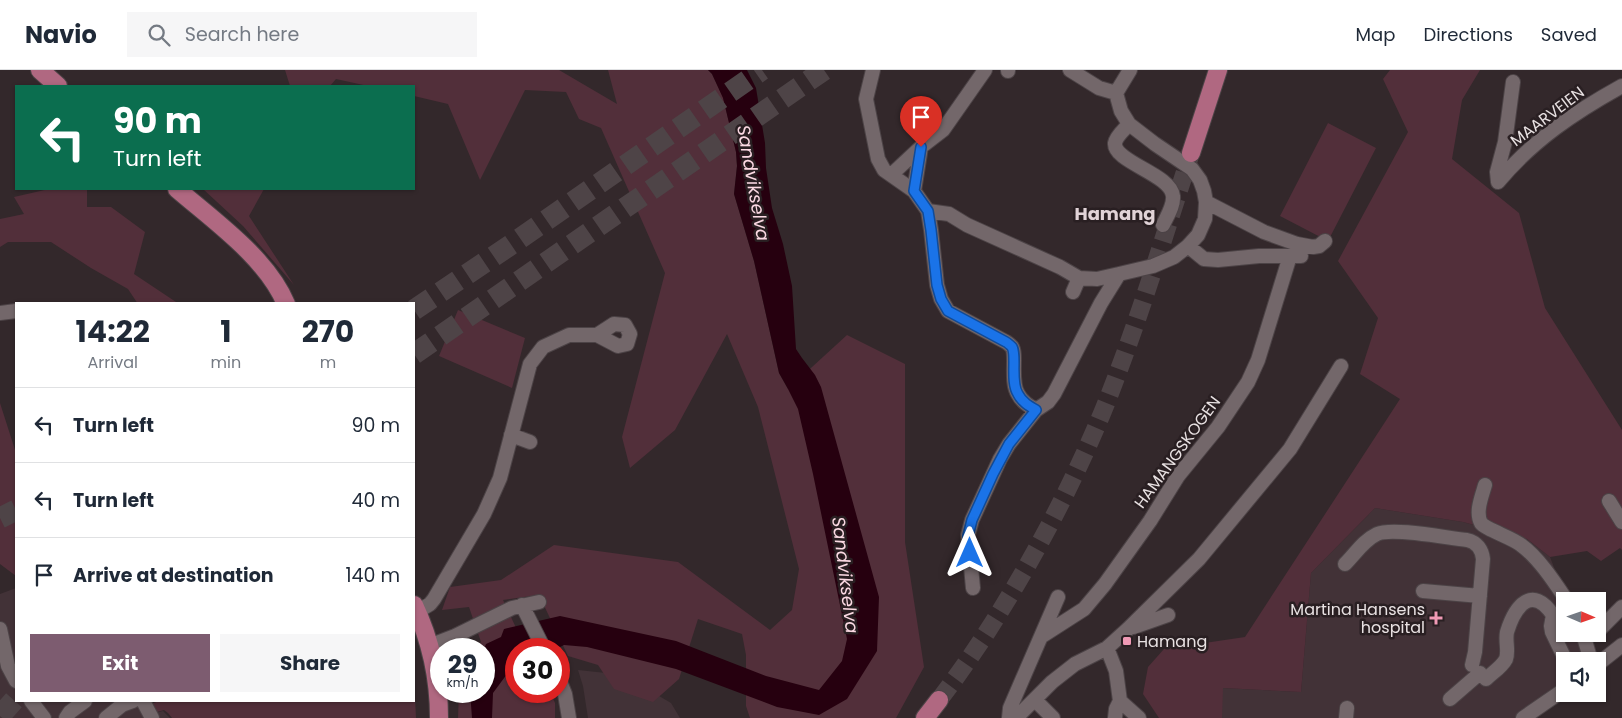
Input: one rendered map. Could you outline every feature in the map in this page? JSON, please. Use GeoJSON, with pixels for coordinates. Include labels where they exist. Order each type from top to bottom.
{"type":"FeatureCollection","features":[{"type":"Feature","properties":{"kind":"main road"},"geometry":{"type":"LineString","coordinates":[[40,70],[57,85]]}},
{"type":"Feature","properties":{"kind":"main road"},"geometry":{"type":"LineString","coordinates":[[1191,153],[1218,70]]}},
{"type":"Feature","properties":{"kind":"main road"},"geometry":{"type":"LineString","coordinates":[[178,190],[258,261],[275,283],[285,302]]}},
{"type":"Feature","properties":{"kind":"main road"},"geometry":{"type":"LineString","coordinates":[[415,608],[423,641],[438,684],[439,718]]}},
{"type":"Feature","properties":{"kind":"main road"},"geometry":{"type":"LineString","coordinates":[[925,718],[939,700]]}},
{"type":"Feature","properties":{"kind":"street"},"geometry":{"type":"LineString","coordinates":[[873,70],[866,99],[878,159],[884,170],[914,191],[928,211],[937,285],[941,299],[948,311],[1012,347],[1016,392],[1022,400],[1036,410]]}},
{"type":"Feature","properties":{"kind":"street"},"geometry":{"type":"LineString","coordinates":[[891,175],[921,147],[943,130],[985,70]]}},
{"type":"Feature","properties":{"kind":"street"},"geometry":{"type":"LineString","coordinates":[[1070,70],[1098,88],[1116,93]]}},
{"type":"Feature","properties":{"kind":"street"},"geometry":{"type":"LineString","coordinates":[[928,211],[949,214],[967,225],[1060,267],[1079,278],[1097,279],[1119,274],[1153,266],[1174,256],[1188,246],[1198,235],[1205,219],[1206,202],[1204,191],[1200,180],[1192,169],[1129,124],[1121,111],[1116,93],[1130,70]]}},
{"type":"Feature","properties":{"kind":"street","name":"MAARVEIEN"},"geometry":{"type":"LineString","coordinates":[[1514,82],[1505,142],[1497,172],[1498,182],[1516,161],[1544,136],[1593,102],[1622,86]]}},
{"type":"Feature","properties":{"kind":"street"},"geometry":{"type":"LineString","coordinates":[[1129,124],[1117,138],[1115,144],[1117,150],[1125,158],[1171,188],[1173,196],[1171,210],[1163,225]]}},
{"type":"Feature","properties":{"kind":"street"},"geometry":{"type":"LineString","coordinates":[[914,191],[921,147]]}},
{"type":"Feature","properties":{"kind":"street"},"geometry":{"type":"LineString","coordinates":[[1206,202],[1264,232],[1297,244],[1313,247],[1325,242]]}},
{"type":"Feature","properties":{"kind":"street","name":"HAMANGSKOGEN"},"geometry":{"type":"LineString","coordinates":[[1042,636],[1084,609],[1105,584],[1150,521],[1178,476],[1218,427],[1248,382],[1258,360],[1295,256],[1204,259],[1188,246]]}},
{"type":"Feature","properties":{"kind":"street"},"geometry":{"type":"LineString","coordinates":[[974,588],[968,536],[972,520],[1000,459],[1009,444],[1036,410],[1048,402],[1054,394],[1101,303],[1119,274]]}},
{"type":"Feature","properties":{"kind":"street"},"geometry":{"type":"LineString","coordinates":[[1073,292],[1079,278]]}},
{"type":"Feature","properties":{"kind":"street"},"geometry":{"type":"LineString","coordinates":[[0,313],[15,311]]}},
{"type":"Feature","properties":{"kind":"street"},"geometry":{"type":"LineString","coordinates":[[415,608],[430,604],[434,600],[484,514],[500,478],[530,364],[544,347],[569,335],[597,335]]}},
{"type":"Feature","properties":{"kind":"street"},"geometry":{"type":"LineString","coordinates":[[1016,718],[1052,682],[1075,664],[1106,648],[1199,560],[1290,449],[1341,366]]}},
{"type":"Feature","properties":{"kind":"street"},"geometry":{"type":"LineString","coordinates":[[512,435],[530,442]]}},
{"type":"Feature","properties":{"kind":"street"},"geometry":{"type":"LineString","coordinates":[[1485,485],[1480,500],[1479,513],[1482,523],[1485,527],[1507,536],[1523,546],[1534,556],[1560,592]]}},
{"type":"Feature","properties":{"kind":"street"},"geometry":{"type":"LineString","coordinates":[[1608,501],[1622,522]]}},
{"type":"Feature","properties":{"kind":"street"},"geometry":{"type":"LineString","coordinates":[[1345,564],[1367,540],[1378,533],[1404,532],[1471,541],[1478,546],[1482,554],[1475,652],[1479,672]]}},
{"type":"Feature","properties":{"kind":"street"},"geometry":{"type":"LineString","coordinates":[[1423,591],[1480,596]]}},
{"type":"Feature","properties":{"kind":"street"},"geometry":{"type":"LineString","coordinates":[[1009,718],[1010,708],[1058,597]]}},
{"type":"Feature","properties":{"kind":"street"},"geometry":{"type":"LineString","coordinates":[[1450,699],[1479,672],[1502,665],[1506,658],[1507,632],[1517,609],[1523,603],[1530,600],[1542,602],[1553,615],[1552,632],[1562,652]]}},
{"type":"Feature","properties":{"kind":"street"},"geometry":{"type":"LineString","coordinates":[[423,641],[455,636],[512,608],[524,610],[539,602]]}},
{"type":"Feature","properties":{"kind":"street"},"geometry":{"type":"LineString","coordinates":[[1606,623],[1622,607]]}},
{"type":"Feature","properties":{"kind":"street"},"geometry":{"type":"LineString","coordinates":[[524,610],[538,638]]}},
{"type":"Feature","properties":{"kind":"street"},"geometry":{"type":"LineString","coordinates":[[1128,629],[1168,615]]}},
{"type":"Feature","properties":{"kind":"street"},"geometry":{"type":"LineString","coordinates":[[0,629],[8,666],[15,680]]}},
{"type":"Feature","properties":{"kind":"street"},"geometry":{"type":"LineString","coordinates":[[1606,658],[1622,645]]}},
{"type":"Feature","properties":{"kind":"street"},"geometry":{"type":"LineString","coordinates":[[1106,648],[1116,671],[1120,702],[1116,709],[1115,718]]}},
{"type":"Feature","properties":{"kind":"street"},"geometry":{"type":"LineString","coordinates":[[1523,718],[1556,694]]}},
{"type":"Feature","properties":{"kind":"street"},"geometry":{"type":"LineString","coordinates":[[1035,700],[1053,718]]}},
{"type":"Feature","properties":{"kind":"street"},"geometry":{"type":"LineString","coordinates":[[32,702],[44,718]]}},
{"type":"Feature","properties":{"kind":"street"},"geometry":{"type":"LineString","coordinates":[[66,718],[70,712],[84,702]]}},
{"type":"Feature","properties":{"kind":"street"},"geometry":{"type":"LineString","coordinates":[[143,702],[152,718]]}},
{"type":"Feature","properties":{"kind":"street"},"geometry":{"type":"LineString","coordinates":[[1120,702],[1139,718]]}},
{"type":"Feature","properties":{"kind":"street"},"geometry":{"type":"LineString","coordinates":[[106,718],[126,703]]}},
{"type":"Feature","properties":{"kind":"street"},"geometry":{"type":"LineString","coordinates":[[566,703],[569,718]]}},
{"type":"Feature","properties":{"kind":"shaded area"},"geometry":{"type":"Polygon","coordinates":[[[285,70],[559,70],[617,104],[608,70],[708,70],[712,74],[723,97],[736,152],[737,166],[734,194],[754,261],[779,373],[788,389],[847,335],[905,364],[905,542],[924,667],[896,718],[750,718],[746,706],[746,655],[742,634],[698,619],[679,679],[653,702],[614,689],[598,665],[570,657],[570,638],[559,638],[539,595],[503,600],[521,638],[505,638],[505,703],[555,703],[555,718],[458,718],[459,703],[495,703],[495,638],[480,638],[469,607],[442,610],[450,587],[501,580],[554,545],[678,562],[770,630],[792,610],[799,569],[758,407],[727,334],[675,430],[630,468],[622,437],[665,273],[601,128],[579,119],[566,92],[525,90],[480,180],[448,104],[415,96],[415,85],[363,85],[336,79],[331,85],[290,85],[285,70]]]}},
{"type":"Feature","properties":{"kind":"shaded area"},"geometry":{"type":"Polygon","coordinates":[[[1390,70],[1480,70],[1462,100],[1452,159],[1519,213],[1545,308],[1622,430],[1622,550],[1620,548],[1601,561],[1587,551],[1550,557],[1527,539],[1463,522],[1375,508],[1311,573],[1301,692],[1223,688],[1222,718],[1159,718],[1143,694],[1148,667],[1164,649],[1245,637],[1400,399],[1360,374],[1378,318],[1338,261],[1408,132],[1383,79],[1390,70]]]}},
{"type":"Feature","properties":{"kind":"shaded area"},"geometry":{"type":"Polygon","coordinates":[[[1328,123],[1376,148],[1328,241],[1280,216],[1328,123]]]}},
{"type":"Feature","properties":{"kind":"shaded area"},"geometry":{"type":"Polygon","coordinates":[[[45,190],[87,190],[87,207],[111,207],[145,232],[134,274],[176,302],[137,302],[128,289],[51,242],[8,242],[0,247],[0,219],[24,214],[14,197],[45,190]]]}},
{"type":"Feature","properties":{"kind":"shaded area"},"geometry":{"type":"Polygon","coordinates":[[[204,190],[263,190],[249,216],[294,285],[243,226],[204,190]]]}},
{"type":"Feature","properties":{"kind":"shaded area"},"geometry":{"type":"Polygon","coordinates":[[[458,310],[525,338],[512,388],[439,356],[458,310]]]}},
{"type":"Feature","properties":{"kind":"shaded area"},"geometry":{"type":"Polygon","coordinates":[[[0,403],[15,450],[15,575],[0,564],[0,403]]]}},
{"type":"Feature","properties":{"kind":"shaded area","name":"Martina Hansens hospital"},"geometry":{"type":"Polygon","coordinates":[[[1375,508],[1463,522],[1527,539],[1550,557],[1564,592],[1556,592],[1556,642],[1583,642],[1587,652],[1556,652],[1556,692],[1516,718],[1222,718],[1222,688],[1301,692],[1311,573],[1375,508]]]}},
{"type":"Feature","properties":{"kind":"shaded area"},"geometry":{"type":"Polygon","coordinates":[[[15,588],[15,702],[152,702],[149,703],[155,713],[163,711],[170,718],[0,718],[0,594],[15,588]]]}},
{"type":"Feature","properties":{"kind":"shaded area"},"geometry":{"type":"Polygon","coordinates":[[[578,670],[606,673],[637,683],[671,703],[680,718],[588,718],[583,686],[578,670]]]}},
{"type":"Feature","properties":{"kind":"shaded area"},"geometry":{"type":"Polygon","coordinates":[[[415,698],[416,718],[172,718],[164,710],[157,712],[151,704],[156,702],[415,702],[415,698]]]}},
{"type":"Feature","properties":{"kind":"water","name":"Sandvikselva"},"geometry":{"type":"Polygon","coordinates":[[[708,70],[747,70],[756,88],[765,143],[766,168],[772,208],[783,244],[792,286],[796,349],[815,375],[821,387],[879,597],[877,651],[847,699],[819,715],[777,707],[676,669],[587,647],[570,646],[570,638],[505,638],[505,677],[495,690],[495,640],[501,637],[504,629],[560,616],[676,641],[766,676],[819,690],[842,661],[847,639],[813,474],[798,409],[779,373],[754,261],[734,194],[737,166],[736,152],[723,98],[712,74],[708,70]]]}},
{"type":"Feature","properties":{"kind":"water","name":"Sandvikselva"},"geometry":{"type":"Polygon","coordinates":[[[471,703],[493,703],[492,718],[472,718],[471,703]]]}},
{"type":"Feature","properties":{"kind":"tunnel"},"geometry":{"type":"LineString","coordinates":[[415,309],[762,70]]}},
{"type":"Feature","properties":{"kind":"tunnel"},"geometry":{"type":"LineString","coordinates":[[415,353],[824,70]]}},
{"type":"Feature","properties":{"kind":"tunnel"},"geometry":{"type":"LineString","coordinates":[[939,700],[970,658],[1004,606],[1035,552],[1078,468],[1103,411],[1127,347],[1191,153]]}},
{"type":"Feature","properties":{"kind":"tunnel"},"geometry":{"type":"LineString","coordinates":[[0,518],[15,510]]}},
{"type":"Feature","properties":{"kind":"tunnel"},"geometry":{"type":"LineString","coordinates":[[0,716],[15,699]]}},
{"type":"Feature","properties":{"kind":"place","name":"Martina Hansens hospital"},"geometry":{"type":"Point","coordinates":[1436,618]}},
{"type":"Feature","properties":{"kind":"place","name":"Hamang"},"geometry":{"type":"Point","coordinates":[1127,641]}},
{"type":"Feature","properties":{"kind":"district","name":"Hamang"},"geometry":{"type":"Point","coordinates":[1115,214]}},
{"type":"Feature","properties":{"kind":"route"},"geometry":{"type":"LineString","coordinates":[[921,147],[914,191],[928,211],[937,285],[941,299],[948,311],[1012,347],[1016,392],[1026,404],[1036,410],[1009,444],[993,474],[972,520],[968,536],[970,553]]}}]}
